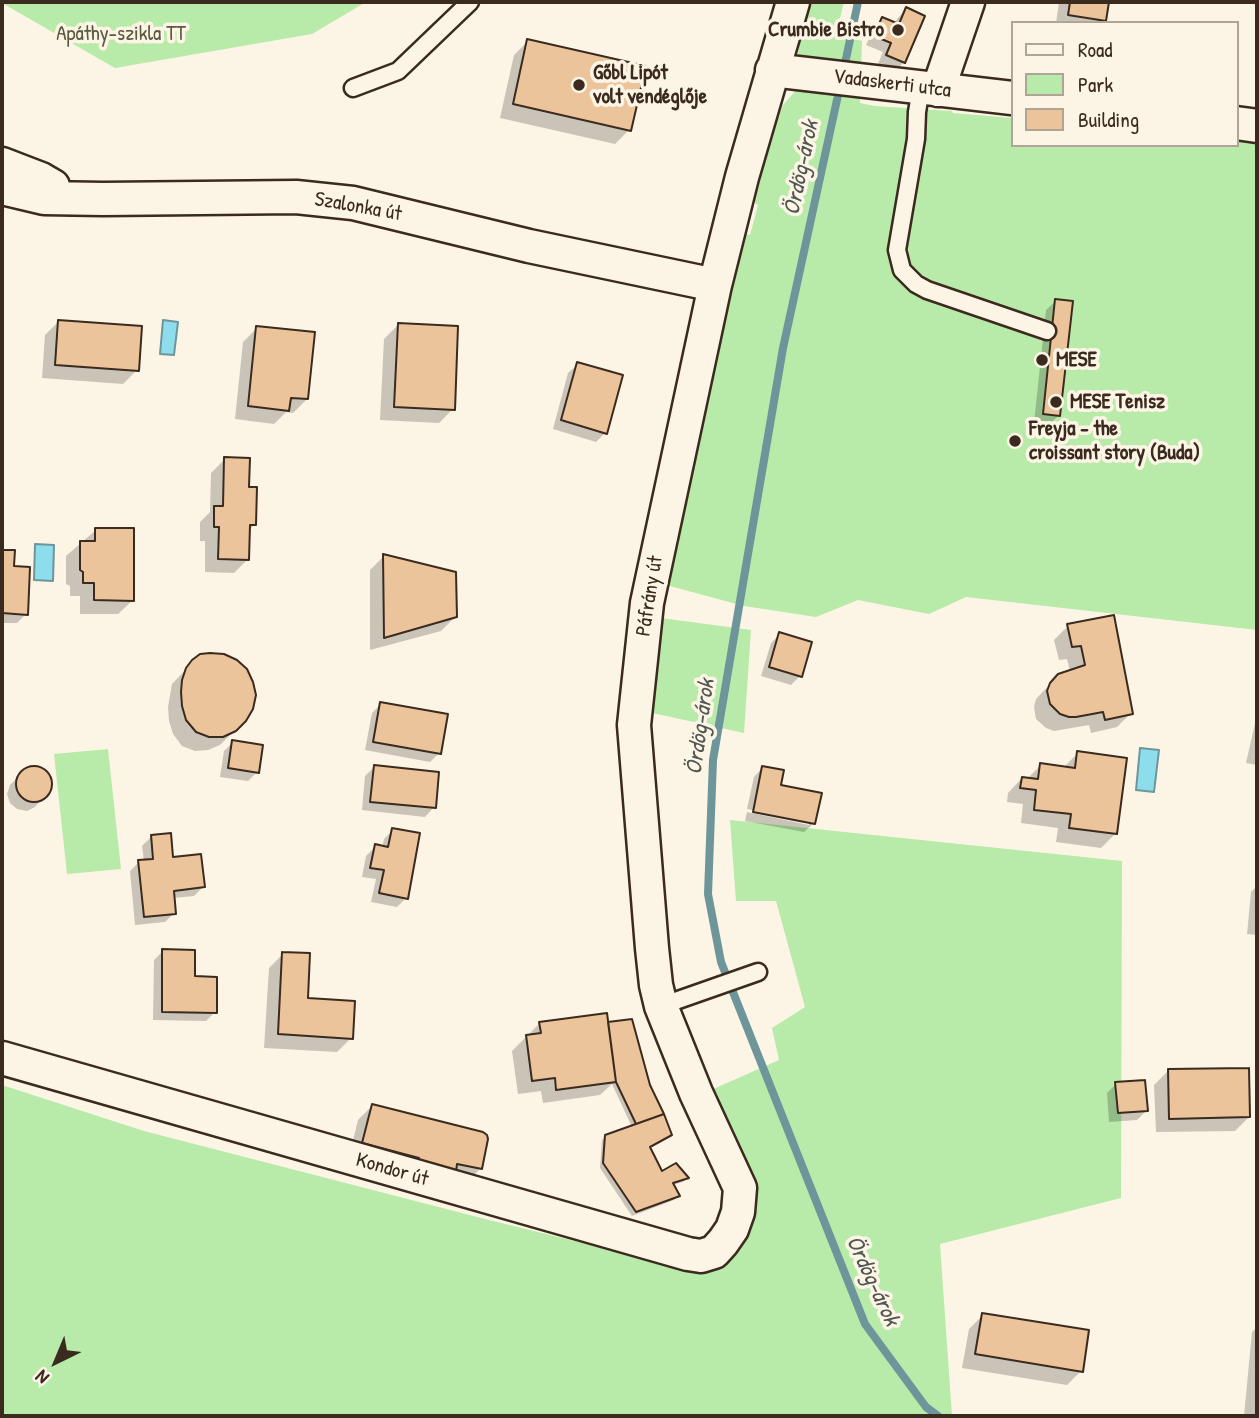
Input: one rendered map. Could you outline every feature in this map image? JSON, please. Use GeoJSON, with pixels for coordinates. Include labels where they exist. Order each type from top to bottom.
{"type":"FeatureCollection","features":[{"type":"Feature","properties":{"kind":"street","name":"Páfrány út"},"geometry":{"type":"LineString","coordinates":[[740,1188],[696,1093],[661,1006],[656,985],[634,725],[647,603],[715,285],[742,177],[786,72],[793,2]]}},
{"type":"Feature","properties":{"kind":"street"},"geometry":{"type":"LineString","coordinates":[[930,89],[968,2]]}},
{"type":"Feature","properties":{"kind":"street","name":"Vadaskerti utca"},"geometry":{"type":"LineString","coordinates":[[786,72],[1010,98]]}},
{"type":"Feature","properties":{"kind":"street"},"geometry":{"type":"LineString","coordinates":[[1238,124],[1257,126]]}},
{"type":"Feature","properties":{"kind":"street"},"geometry":{"type":"LineString","coordinates":[[2,164],[41,179],[72,198]]}},
{"type":"Feature","properties":{"kind":"street","name":"Szalonka út"},"geometry":{"type":"LineString","coordinates":[[2,188],[44,198],[296,197],[353,203],[529,246],[715,285]]}},
{"type":"Feature","properties":{"kind":"street","name":"Kondor út"},"geometry":{"type":"LineString","coordinates":[[2,1058],[688,1254],[701,1256],[714,1252],[723,1242],[732,1229],[738,1212],[740,1188]]}},
{"type":"Feature","properties":{"kind":"lane"},"geometry":{"type":"LineString","coordinates":[[354,88],[397,71],[470,2]]}},
{"type":"Feature","properties":{"kind":"lane"},"geometry":{"type":"LineString","coordinates":[[930,89],[917,112],[916,139],[897,250],[902,270],[916,284],[927,290],[1047,331]]}},
{"type":"Feature","properties":{"kind":"lane"},"geometry":{"type":"LineString","coordinates":[[661,1006],[758,972]]}},
{"type":"Feature","properties":{"kind":"green space","name":"Apáthy-szikla TT"},"geometry":{"type":"Polygon","coordinates":[[[2,2],[366,2],[312,34],[115,68],[2,2]]]}},
{"type":"Feature","properties":{"kind":"green space","name":"MESE"},"geometry":{"type":"Polygon","coordinates":[[[808,2],[844,2],[836,34],[862,41],[860,103],[1010,118],[1010,147],[1238,147],[1238,137],[1257,139],[1257,630],[966,597],[929,614],[858,600],[816,617],[744,606],[666,585],[741,233],[750,235],[758,205],[748,199],[783,105],[797,89],[797,62],[808,2]]]}},
{"type":"Feature","properties":{"kind":"green space"},"geometry":{"type":"Polygon","coordinates":[[[661,618],[751,630],[744,733],[648,712],[650,670],[661,618]]]}},
{"type":"Feature","properties":{"kind":"green space"},"geometry":{"type":"Polygon","coordinates":[[[108,749],[121,869],[67,874],[54,754],[108,749]]]}},
{"type":"Feature","properties":{"kind":"green space"},"geometry":{"type":"Polygon","coordinates":[[[730,820],[1122,861],[1121,1198],[940,1244],[952,1416],[2,1416],[2,1085],[144,1131],[673,1265],[737,1230],[711,1090],[779,1060],[772,1028],[805,1007],[776,901],[736,901],[730,820]]]}},
{"type":"Feature","properties":{"kind":"water"},"geometry":{"type":"Polygon","coordinates":[[[163,320],[178,322],[174,355],[160,354],[163,320]]]}},
{"type":"Feature","properties":{"kind":"water"},"geometry":{"type":"Polygon","coordinates":[[[35,544],[54,545],[53,581],[34,580],[35,544]]]}},
{"type":"Feature","properties":{"kind":"water"},"geometry":{"type":"Polygon","coordinates":[[[1140,748],[1159,750],[1154,792],[1136,790],[1140,748]]]}},
{"type":"Feature","properties":{"kind":"building"},"geometry":{"type":"Polygon","coordinates":[[[1070,2],[1109,2],[1106,21],[1068,15],[1070,2]]]}},
{"type":"Feature","properties":{"kind":"building","name":"Crumbie Bistro"},"geometry":{"type":"Polygon","coordinates":[[[906,7],[925,16],[905,63],[886,55],[891,43],[874,36],[882,17],[899,24],[906,7]]]}},
{"type":"Feature","properties":{"kind":"building","name":"Gőbl Lipót volt vendéglője"},"geometry":{"type":"Polygon","coordinates":[[[527,39],[646,66],[631,131],[513,104],[527,39]]]}},
{"type":"Feature","properties":{"kind":"building"},"geometry":{"type":"Polygon","coordinates":[[[1055,299],[1073,301],[1060,416],[1043,414],[1055,299]]]}},
{"type":"Feature","properties":{"kind":"building"},"geometry":{"type":"Polygon","coordinates":[[[58,320],[142,326],[139,371],[55,365],[58,320]]]}},
{"type":"Feature","properties":{"kind":"building"},"geometry":{"type":"Polygon","coordinates":[[[398,323],[458,326],[455,410],[394,407],[398,323]]]}},
{"type":"Feature","properties":{"kind":"building"},"geometry":{"type":"Polygon","coordinates":[[[256,326],[315,332],[308,399],[291,398],[289,411],[248,406],[256,326]]]}},
{"type":"Feature","properties":{"kind":"building"},"geometry":{"type":"Polygon","coordinates":[[[577,362],[623,375],[607,434],[561,420],[577,362]]]}},
{"type":"Feature","properties":{"kind":"building"},"geometry":{"type":"Polygon","coordinates":[[[224,457],[250,458],[249,487],[257,487],[256,525],[250,525],[249,560],[218,559],[219,527],[214,527],[214,506],[223,506],[224,457]]]}},
{"type":"Feature","properties":{"kind":"building"},"geometry":{"type":"Polygon","coordinates":[[[95,528],[134,528],[134,601],[94,600],[94,583],[83,583],[80,541],[95,541],[95,528]]]}},
{"type":"Feature","properties":{"kind":"building"},"geometry":{"type":"Polygon","coordinates":[[[2,550],[15,550],[14,566],[30,567],[28,615],[2,613],[2,550]]]}},
{"type":"Feature","properties":{"kind":"building"},"geometry":{"type":"Polygon","coordinates":[[[383,554],[456,572],[457,617],[384,638],[383,554]]]}},
{"type":"Feature","properties":{"kind":"building"},"geometry":{"type":"Polygon","coordinates":[[[1114,615],[1133,714],[1105,720],[1103,712],[1076,717],[1060,714],[1050,704],[1047,691],[1050,683],[1058,674],[1085,665],[1081,646],[1072,647],[1067,624],[1114,615]]]}},
{"type":"Feature","properties":{"kind":"building"},"geometry":{"type":"Polygon","coordinates":[[[779,632],[812,642],[802,677],[769,667],[779,632]]]}},
{"type":"Feature","properties":{"kind":"building"},"geometry":{"type":"Polygon","coordinates":[[[200,654],[224,654],[247,669],[256,695],[253,709],[246,721],[236,731],[223,737],[209,737],[196,732],[186,720],[182,706],[182,680],[186,668],[200,654]]]}},
{"type":"Feature","properties":{"kind":"building"},"geometry":{"type":"Polygon","coordinates":[[[380,702],[448,714],[441,754],[373,742],[380,702]]]}},
{"type":"Feature","properties":{"kind":"building"},"geometry":{"type":"Polygon","coordinates":[[[232,740],[263,745],[259,773],[228,768],[232,740]]]}},
{"type":"Feature","properties":{"kind":"building"},"geometry":{"type":"Polygon","coordinates":[[[1077,751],[1127,758],[1117,834],[1069,828],[1071,814],[1034,810],[1036,790],[1020,788],[1022,777],[1038,779],[1040,763],[1075,768],[1077,751]]]}},
{"type":"Feature","properties":{"kind":"building"},"geometry":{"type":"Polygon","coordinates":[[[374,765],[439,772],[436,808],[370,802],[374,765]]]}},
{"type":"Feature","properties":{"kind":"building"},"geometry":{"type":"Polygon","coordinates":[[[34,766],[47,771],[52,784],[47,797],[34,802],[21,797],[16,784],[21,771],[34,766]]]}},
{"type":"Feature","properties":{"kind":"building"},"geometry":{"type":"Polygon","coordinates":[[[762,766],[784,770],[781,785],[822,793],[815,824],[753,812],[762,766]]]}},
{"type":"Feature","properties":{"kind":"building"},"geometry":{"type":"Polygon","coordinates":[[[392,828],[420,833],[408,899],[379,893],[384,870],[370,868],[375,844],[388,847],[392,828]]]}},
{"type":"Feature","properties":{"kind":"building"},"geometry":{"type":"Polygon","coordinates":[[[171,833],[173,857],[201,854],[205,887],[174,891],[176,914],[144,917],[138,860],[153,859],[151,835],[171,833]]]}},
{"type":"Feature","properties":{"kind":"building"},"geometry":{"type":"Polygon","coordinates":[[[162,949],[195,950],[195,976],[217,977],[217,1013],[162,1012],[162,949]]]}},
{"type":"Feature","properties":{"kind":"building"},"geometry":{"type":"Polygon","coordinates":[[[282,952],[310,953],[308,998],[355,1001],[353,1039],[278,1034],[282,952]]]}},
{"type":"Feature","properties":{"kind":"building"},"geometry":{"type":"Polygon","coordinates":[[[607,1013],[616,1082],[556,1090],[555,1078],[532,1081],[526,1035],[541,1033],[539,1022],[607,1013]]]}},
{"type":"Feature","properties":{"kind":"building"},"geometry":{"type":"Polygon","coordinates":[[[632,1019],[650,1085],[664,1114],[636,1124],[616,1082],[608,1022],[632,1019]]]}},
{"type":"Feature","properties":{"kind":"building"},"geometry":{"type":"Polygon","coordinates":[[[1249,1068],[1250,1117],[1169,1119],[1168,1069],[1249,1068]]]}},
{"type":"Feature","properties":{"kind":"building"},"geometry":{"type":"Polygon","coordinates":[[[1145,1080],[1148,1111],[1118,1113],[1115,1082],[1145,1080]]]}},
{"type":"Feature","properties":{"kind":"building"},"geometry":{"type":"Polygon","coordinates":[[[372,1104],[483,1132],[488,1139],[482,1169],[457,1164],[456,1172],[419,1165],[419,1158],[362,1143],[372,1104]]]}},
{"type":"Feature","properties":{"kind":"building"},"geometry":{"type":"Polygon","coordinates":[[[664,1114],[672,1135],[650,1147],[662,1171],[676,1163],[689,1178],[673,1183],[680,1196],[636,1212],[603,1163],[605,1135],[664,1114]]]}},
{"type":"Feature","properties":{"kind":"building"},"geometry":{"type":"Polygon","coordinates":[[[982,1313],[1089,1330],[1083,1372],[975,1354],[982,1313]]]}},
{"type":"Feature","properties":{"kind":"waterway","name":"Ördög-árok"},"geometry":{"type":"LineString","coordinates":[[843,73],[858,2]]}},
{"type":"Feature","properties":{"kind":"waterway","name":"Ördög-árok"},"geometry":{"type":"LineString","coordinates":[[840,86],[783,348],[713,760],[708,894],[721,962],[865,1324],[926,1407],[938,1416]]}},
{"type":"Feature","properties":{"kind":"place","name":"Crumbie Bistro"},"geometry":{"type":"Point","coordinates":[898,30]}},
{"type":"Feature","properties":{"kind":"place","name":"Gőbl Lipót volt vendéglője"},"geometry":{"type":"Point","coordinates":[579,85]}},
{"type":"Feature","properties":{"kind":"place","name":"MESE"},"geometry":{"type":"Point","coordinates":[1042,360]}},
{"type":"Feature","properties":{"kind":"place","name":"MESE Tenisz"},"geometry":{"type":"Point","coordinates":[1056,402]}},
{"type":"Feature","properties":{"kind":"place","name":"Freyja - the croissant story (Buda)"},"geometry":{"type":"Point","coordinates":[1015,441]}}]}
